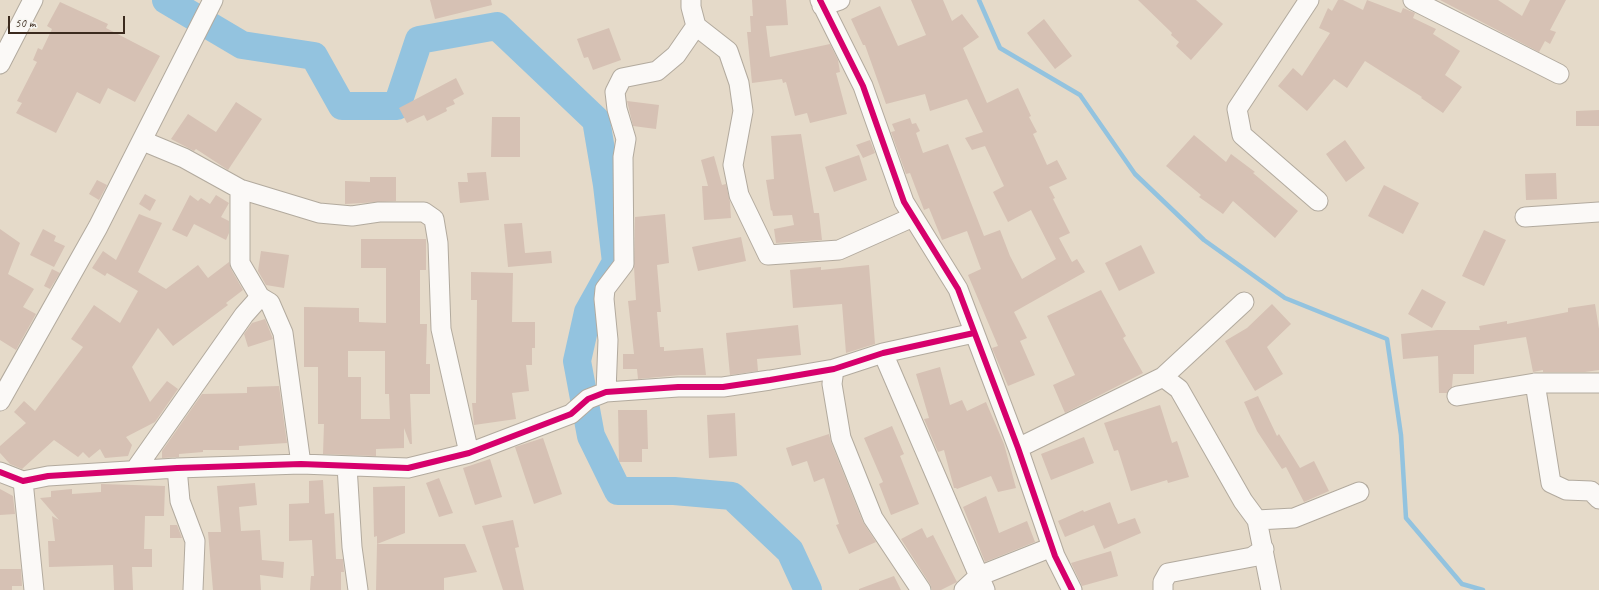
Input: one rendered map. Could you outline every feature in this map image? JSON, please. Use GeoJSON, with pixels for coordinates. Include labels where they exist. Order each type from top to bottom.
{"type":"FeatureCollection","features":[{"type":"Feature","properties":{"kind":"street"},"geometry":{"type":"LineString","coordinates":[[0,64],[33,0]]}},
{"type":"Feature","properties":{"kind":"street"},"geometry":{"type":"LineString","coordinates":[[0,401],[95,234],[203,23],[213,0]]}},
{"type":"Feature","properties":{"kind":"street"},"geometry":{"type":"LineString","coordinates":[[691,0],[691,7],[696,26],[728,51],[736,77],[743,111],[733,164],[738,195],[768,255],[839,250],[913,217]]}},
{"type":"Feature","properties":{"kind":"street"},"geometry":{"type":"LineString","coordinates":[[840,0],[821,3],[863,86],[904,202],[958,288],[1018,448],[1052,547],[1072,590]]}},
{"type":"Feature","properties":{"kind":"street"},"geometry":{"type":"LineString","coordinates":[[1309,0],[1236,109],[1242,135],[1318,201]]}},
{"type":"Feature","properties":{"kind":"street"},"geometry":{"type":"LineString","coordinates":[[1413,0],[1559,74]]}},
{"type":"Feature","properties":{"kind":"street"},"geometry":{"type":"LineString","coordinates":[[606,392],[608,340],[604,299],[605,289],[624,264],[623,157],[626,139],[617,109],[615,92],[622,78],[657,71],[676,55],[696,26]]}},
{"type":"Feature","properties":{"kind":"street"},"geometry":{"type":"LineString","coordinates":[[143,141],[184,158],[240,189],[319,213],[352,216],[379,212],[424,212],[434,218],[438,243],[441,329],[469,453]]}},
{"type":"Feature","properties":{"kind":"street"},"geometry":{"type":"LineString","coordinates":[[240,189],[240,264],[260,297],[270,303],[283,333],[301,464]]}},
{"type":"Feature","properties":{"kind":"street"},"geometry":{"type":"LineString","coordinates":[[1525,217],[1599,212]]}},
{"type":"Feature","properties":{"kind":"street"},"geometry":{"type":"LineString","coordinates":[[134,470],[244,315],[260,297]]}},
{"type":"Feature","properties":{"kind":"street"},"geometry":{"type":"LineString","coordinates":[[1018,448],[1162,377],[1244,302]]}},
{"type":"Feature","properties":{"kind":"street"},"geometry":{"type":"LineString","coordinates":[[0,472],[23,481],[48,476],[177,468],[301,464],[408,468],[469,453],[571,414],[588,399],[606,392],[678,387],[723,387],[834,369],[883,353],[974,333]]}},
{"type":"Feature","properties":{"kind":"street"},"geometry":{"type":"LineString","coordinates":[[883,353],[982,583]]}},
{"type":"Feature","properties":{"kind":"street"},"geometry":{"type":"LineString","coordinates":[[834,369],[832,384],[841,438],[873,518],[921,590]]}},
{"type":"Feature","properties":{"kind":"street"},"geometry":{"type":"LineString","coordinates":[[1162,377],[1179,388],[1244,501],[1257,520],[1271,590]]}},
{"type":"Feature","properties":{"kind":"street"},"geometry":{"type":"LineString","coordinates":[[1535,383],[1551,483],[1566,490],[1591,491],[1599,499]]}},
{"type":"Feature","properties":{"kind":"street"},"geometry":{"type":"LineString","coordinates":[[1457,396],[1535,383],[1599,383]]}},
{"type":"Feature","properties":{"kind":"street"},"geometry":{"type":"LineString","coordinates":[[346,466],[352,547],[358,590]]}},
{"type":"Feature","properties":{"kind":"street"},"geometry":{"type":"LineString","coordinates":[[177,468],[180,501],[195,541],[193,590]]}},
{"type":"Feature","properties":{"kind":"street"},"geometry":{"type":"LineString","coordinates":[[23,481],[34,590]]}},
{"type":"Feature","properties":{"kind":"street"},"geometry":{"type":"LineString","coordinates":[[1257,520],[1294,518],[1358,492]]}},
{"type":"Feature","properties":{"kind":"street"},"geometry":{"type":"LineString","coordinates":[[964,590],[982,583],[1052,547]]}},
{"type":"Feature","properties":{"kind":"street"},"geometry":{"type":"LineString","coordinates":[[1163,590],[1163,582],[1168,574],[1252,557],[1264,549]]}},
{"type":"Feature","properties":{"kind":"building"},"geometry":{"type":"Polygon","coordinates":[[[430,0],[491,0],[492,5],[435,19],[430,0]]]}},
{"type":"Feature","properties":{"kind":"building"},"geometry":{"type":"Polygon","coordinates":[[[752,0],[786,0],[788,25],[766,26],[770,57],[830,44],[838,60],[840,72],[836,73],[847,114],[810,123],[807,113],[795,116],[786,82],[783,83],[782,79],[752,83],[747,32],[751,32],[750,16],[753,16],[752,0]]]}},
{"type":"Feature","properties":{"kind":"building"},"geometry":{"type":"Polygon","coordinates":[[[911,0],[943,0],[952,21],[962,14],[979,37],[963,48],[987,103],[1018,88],[1031,116],[1029,117],[1037,132],[1033,134],[1047,165],[1057,160],[1067,179],[1049,187],[1055,198],[1053,199],[1070,233],[1059,238],[1072,262],[1077,259],[1085,272],[1014,312],[1027,338],[1020,341],[1035,375],[1008,386],[992,348],[998,346],[968,275],[981,269],[967,231],[942,240],[929,208],[924,210],[910,173],[906,174],[891,132],[895,131],[892,124],[910,118],[912,124],[916,123],[920,131],[916,133],[923,153],[948,144],[984,236],[1000,230],[1010,256],[1022,279],[1056,259],[1031,210],[1008,222],[993,192],[1004,186],[985,146],[972,150],[965,138],[983,132],[967,99],[930,111],[925,94],[886,104],[865,45],[863,45],[851,19],[880,6],[898,46],[926,35],[911,0]]]}},
{"type":"Feature","properties":{"kind":"building"},"geometry":{"type":"Polygon","coordinates":[[[1138,0],[1196,0],[1223,24],[1191,60],[1176,46],[1179,42],[1171,35],[1172,33],[1138,0]]]}},
{"type":"Feature","properties":{"kind":"building"},"geometry":{"type":"Polygon","coordinates":[[[1338,0],[1343,0],[1363,10],[1367,0],[1401,13],[1403,8],[1415,13],[1413,18],[1436,29],[1433,34],[1460,51],[1445,75],[1462,87],[1443,113],[1421,98],[1422,97],[1365,61],[1347,88],[1334,79],[1307,111],[1278,86],[1293,68],[1302,76],[1330,33],[1319,28],[1328,8],[1332,11],[1338,0]]]}},
{"type":"Feature","properties":{"kind":"building"},"geometry":{"type":"Polygon","coordinates":[[[1440,0],[1498,0],[1522,16],[1530,0],[1566,0],[1550,30],[1556,32],[1550,44],[1545,41],[1539,52],[1440,0]]]}},
{"type":"Feature","properties":{"kind":"building"},"geometry":{"type":"Polygon","coordinates":[[[60,2],[108,24],[106,28],[160,56],[135,102],[108,88],[100,104],[77,92],[56,133],[16,113],[22,103],[17,101],[37,62],[33,60],[38,48],[42,50],[52,29],[47,26],[60,2]]]}},
{"type":"Feature","properties":{"kind":"building"},"geometry":{"type":"Polygon","coordinates":[[[1044,19],[1072,56],[1055,69],[1027,33],[1044,19]]]}},
{"type":"Feature","properties":{"kind":"building"},"geometry":{"type":"Polygon","coordinates":[[[609,28],[621,60],[593,70],[588,57],[584,58],[577,39],[609,28]]]}},
{"type":"Feature","properties":{"kind":"building"},"geometry":{"type":"Polygon","coordinates":[[[456,78],[464,94],[453,100],[455,104],[446,108],[447,111],[427,121],[424,115],[407,123],[399,108],[456,78]]]}},
{"type":"Feature","properties":{"kind":"building"},"geometry":{"type":"Polygon","coordinates":[[[627,101],[659,105],[656,129],[633,126],[627,101]]]}},
{"type":"Feature","properties":{"kind":"building"},"geometry":{"type":"Polygon","coordinates":[[[236,102],[262,119],[228,170],[196,149],[194,151],[171,139],[188,114],[216,132],[236,102]]]}},
{"type":"Feature","properties":{"kind":"building"},"geometry":{"type":"Polygon","coordinates":[[[1599,110],[1599,126],[1576,126],[1576,111],[1599,110]]]}},
{"type":"Feature","properties":{"kind":"building"},"geometry":{"type":"Polygon","coordinates":[[[492,117],[520,117],[520,157],[491,157],[492,117]]]}},
{"type":"Feature","properties":{"kind":"building"},"geometry":{"type":"Polygon","coordinates":[[[801,134],[814,213],[819,213],[822,240],[776,243],[774,229],[794,225],[792,215],[773,216],[772,210],[771,211],[766,180],[774,179],[771,136],[801,134]]]}},
{"type":"Feature","properties":{"kind":"building"},"geometry":{"type":"Polygon","coordinates":[[[1194,135],[1226,162],[1231,154],[1255,172],[1253,173],[1298,211],[1275,238],[1233,201],[1223,214],[1199,197],[1201,195],[1166,166],[1194,135]]]}},
{"type":"Feature","properties":{"kind":"building"},"geometry":{"type":"Polygon","coordinates":[[[870,140],[875,153],[863,158],[856,145],[870,140]]]}},
{"type":"Feature","properties":{"kind":"building"},"geometry":{"type":"Polygon","coordinates":[[[1345,140],[1365,168],[1346,182],[1326,154],[1345,140]]]}},
{"type":"Feature","properties":{"kind":"building"},"geometry":{"type":"Polygon","coordinates":[[[859,155],[867,180],[834,192],[825,167],[859,155]]]}},
{"type":"Feature","properties":{"kind":"building"},"geometry":{"type":"Polygon","coordinates":[[[714,156],[722,185],[726,184],[730,202],[731,218],[704,220],[702,186],[708,186],[701,160],[714,156]]]}},
{"type":"Feature","properties":{"kind":"building"},"geometry":{"type":"Polygon","coordinates":[[[486,172],[489,200],[460,203],[458,182],[468,182],[467,173],[486,172]]]}},
{"type":"Feature","properties":{"kind":"building"},"geometry":{"type":"Polygon","coordinates":[[[1556,173],[1557,199],[1526,200],[1525,174],[1556,173]]]}},
{"type":"Feature","properties":{"kind":"building"},"geometry":{"type":"Polygon","coordinates":[[[370,177],[396,177],[396,201],[345,204],[345,181],[370,182],[370,177]]]}},
{"type":"Feature","properties":{"kind":"building"},"geometry":{"type":"Polygon","coordinates":[[[97,180],[107,185],[99,200],[89,194],[97,180]]]}},
{"type":"Feature","properties":{"kind":"building"},"geometry":{"type":"Polygon","coordinates":[[[1384,185],[1419,203],[1403,234],[1368,216],[1384,185]]]}},
{"type":"Feature","properties":{"kind":"building"},"geometry":{"type":"Polygon","coordinates":[[[145,194],[156,200],[150,211],[139,204],[145,194]]]}},
{"type":"Feature","properties":{"kind":"building"},"geometry":{"type":"Polygon","coordinates":[[[190,195],[198,201],[201,198],[210,204],[216,195],[229,203],[221,217],[229,221],[229,233],[226,240],[194,224],[187,237],[172,230],[190,195]]]}},
{"type":"Feature","properties":{"kind":"building"},"geometry":{"type":"Polygon","coordinates":[[[139,214],[162,223],[138,272],[166,289],[198,265],[208,278],[229,262],[231,269],[243,290],[226,303],[228,305],[173,346],[158,328],[132,367],[150,402],[167,381],[178,389],[155,422],[126,437],[132,445],[128,456],[105,458],[100,449],[89,458],[83,452],[78,457],[54,440],[22,469],[10,464],[0,453],[0,446],[26,423],[14,412],[24,401],[35,411],[83,347],[71,339],[94,305],[120,323],[138,291],[107,273],[105,276],[92,268],[103,251],[116,260],[139,214]]]}},
{"type":"Feature","properties":{"kind":"building"},"geometry":{"type":"Polygon","coordinates":[[[665,214],[669,263],[657,265],[661,312],[657,312],[660,347],[664,347],[664,351],[703,348],[706,375],[680,375],[638,379],[637,369],[623,369],[623,354],[634,354],[628,301],[636,300],[634,267],[635,217],[665,214]]]}},
{"type":"Feature","properties":{"kind":"building"},"geometry":{"type":"Polygon","coordinates":[[[522,223],[525,253],[551,251],[552,263],[508,267],[504,224],[522,223]]]}},
{"type":"Feature","properties":{"kind":"building"},"geometry":{"type":"Polygon","coordinates":[[[0,229],[20,243],[8,274],[34,289],[23,307],[36,314],[16,350],[0,340],[0,229]]]}},
{"type":"Feature","properties":{"kind":"building"},"geometry":{"type":"Polygon","coordinates":[[[43,229],[56,236],[54,241],[65,246],[54,267],[30,255],[43,229]]]}},
{"type":"Feature","properties":{"kind":"building"},"geometry":{"type":"Polygon","coordinates":[[[1484,230],[1506,240],[1484,286],[1462,276],[1484,230]]]}},
{"type":"Feature","properties":{"kind":"building"},"geometry":{"type":"Polygon","coordinates":[[[741,237],[746,261],[698,271],[692,247],[741,237]]]}},
{"type":"Feature","properties":{"kind":"building"},"geometry":{"type":"Polygon","coordinates":[[[361,239],[426,239],[426,270],[420,270],[420,324],[427,324],[426,364],[430,364],[430,394],[410,394],[412,444],[410,444],[404,428],[404,448],[376,449],[376,456],[323,454],[324,424],[318,424],[318,367],[304,367],[304,307],[359,308],[359,322],[386,323],[386,268],[361,268],[361,239]],[[348,351],[348,377],[361,377],[361,419],[390,419],[389,394],[385,394],[385,351],[348,351]]]}},
{"type":"Feature","properties":{"kind":"building"},"geometry":{"type":"Polygon","coordinates":[[[1141,245],[1155,273],[1119,291],[1105,263],[1141,245]]]}},
{"type":"Feature","properties":{"kind":"building"},"geometry":{"type":"Polygon","coordinates":[[[261,251],[289,255],[284,288],[266,285],[258,271],[261,251]]]}},
{"type":"Feature","properties":{"kind":"building"},"geometry":{"type":"Polygon","coordinates":[[[869,265],[875,344],[846,353],[842,304],[793,308],[790,270],[821,267],[821,270],[869,265]]]}},
{"type":"Feature","properties":{"kind":"building"},"geometry":{"type":"Polygon","coordinates":[[[52,269],[60,273],[50,289],[44,286],[52,269]]]}},
{"type":"Feature","properties":{"kind":"building"},"geometry":{"type":"Polygon","coordinates":[[[471,272],[513,273],[512,322],[535,322],[535,348],[532,348],[532,365],[526,365],[529,391],[512,393],[516,419],[474,425],[472,403],[476,403],[477,300],[471,300],[471,272]]]}},
{"type":"Feature","properties":{"kind":"building"},"geometry":{"type":"Polygon","coordinates":[[[1422,289],[1446,302],[1432,328],[1408,314],[1422,289]]]}},
{"type":"Feature","properties":{"kind":"building"},"geometry":{"type":"Polygon","coordinates":[[[1101,290],[1126,336],[1123,338],[1143,373],[1065,413],[1053,385],[1075,375],[1047,316],[1101,290]]]}},
{"type":"Feature","properties":{"kind":"building"},"geometry":{"type":"Polygon","coordinates":[[[1272,304],[1291,324],[1267,347],[1283,374],[1255,391],[1225,341],[1247,328],[1272,304]]]}},
{"type":"Feature","properties":{"kind":"building"},"geometry":{"type":"Polygon","coordinates":[[[1595,304],[1599,329],[1599,370],[1585,372],[1543,372],[1543,370],[1533,372],[1526,337],[1474,345],[1474,374],[1453,374],[1452,387],[1447,393],[1439,393],[1438,356],[1403,359],[1401,334],[1437,330],[1480,330],[1479,326],[1507,321],[1507,324],[1568,312],[1568,308],[1595,304]]]}},
{"type":"Feature","properties":{"kind":"building"},"geometry":{"type":"Polygon","coordinates":[[[265,319],[273,339],[248,347],[244,334],[252,323],[265,319]]]}},
{"type":"Feature","properties":{"kind":"building"},"geometry":{"type":"Polygon","coordinates":[[[798,325],[801,355],[757,359],[758,371],[730,375],[726,333],[798,325]]]}},
{"type":"Feature","properties":{"kind":"building"},"geometry":{"type":"Polygon","coordinates":[[[940,367],[950,405],[962,400],[967,411],[986,402],[1004,444],[1016,488],[998,492],[991,476],[957,489],[954,488],[944,450],[938,452],[924,419],[929,418],[916,374],[940,367]]]}},
{"type":"Feature","properties":{"kind":"building"},"geometry":{"type":"Polygon","coordinates":[[[279,386],[287,443],[239,446],[239,450],[203,450],[203,452],[179,454],[179,457],[162,458],[162,451],[202,394],[247,393],[247,387],[279,386]]]}},
{"type":"Feature","properties":{"kind":"building"},"geometry":{"type":"Polygon","coordinates":[[[1258,396],[1277,436],[1279,434],[1300,468],[1314,461],[1329,491],[1304,502],[1286,467],[1282,469],[1257,431],[1244,402],[1258,396]]]}},
{"type":"Feature","properties":{"kind":"building"},"geometry":{"type":"Polygon","coordinates":[[[1160,405],[1172,443],[1177,441],[1189,477],[1168,483],[1167,480],[1131,491],[1118,450],[1114,451],[1104,423],[1160,405]]]}},
{"type":"Feature","properties":{"kind":"building"},"geometry":{"type":"Polygon","coordinates":[[[618,410],[647,410],[648,449],[642,449],[642,462],[619,462],[618,410]]]}},
{"type":"Feature","properties":{"kind":"building"},"geometry":{"type":"Polygon","coordinates":[[[735,413],[737,456],[709,458],[707,415],[735,413]]]}},
{"type":"Feature","properties":{"kind":"building"},"geometry":{"type":"Polygon","coordinates":[[[892,426],[904,454],[900,456],[919,504],[891,515],[879,484],[883,482],[864,438],[892,426]]]}},
{"type":"Feature","properties":{"kind":"building"},"geometry":{"type":"Polygon","coordinates":[[[829,434],[863,522],[876,542],[849,554],[836,525],[839,524],[824,478],[814,482],[807,461],[792,466],[786,448],[829,434]]]}},
{"type":"Feature","properties":{"kind":"building"},"geometry":{"type":"Polygon","coordinates":[[[1084,437],[1094,463],[1051,480],[1041,454],[1084,437]]]}},
{"type":"Feature","properties":{"kind":"building"},"geometry":{"type":"Polygon","coordinates":[[[543,438],[562,494],[534,504],[515,447],[543,438]]]}},
{"type":"Feature","properties":{"kind":"building"},"geometry":{"type":"Polygon","coordinates":[[[490,459],[502,497],[475,505],[463,468],[490,459]]]}},
{"type":"Feature","properties":{"kind":"building"},"geometry":{"type":"Polygon","coordinates":[[[439,478],[453,513],[439,517],[426,483],[439,478]]]}},
{"type":"Feature","properties":{"kind":"building"},"geometry":{"type":"Polygon","coordinates":[[[323,480],[325,514],[334,513],[336,559],[343,559],[344,572],[341,572],[341,590],[310,590],[311,576],[314,576],[312,540],[289,541],[289,504],[309,503],[309,481],[323,480]]]}},
{"type":"Feature","properties":{"kind":"building"},"geometry":{"type":"Polygon","coordinates":[[[255,483],[257,505],[239,507],[241,531],[260,530],[262,560],[284,562],[283,578],[260,575],[261,590],[213,590],[208,532],[221,532],[217,486],[255,483]]]}},
{"type":"Feature","properties":{"kind":"building"},"geometry":{"type":"Polygon","coordinates":[[[101,484],[165,486],[164,516],[145,516],[144,549],[152,549],[152,567],[132,567],[133,590],[114,590],[113,565],[49,567],[48,541],[55,541],[52,516],[59,520],[40,498],[51,497],[51,491],[72,489],[72,494],[101,492],[101,484]]]}},
{"type":"Feature","properties":{"kind":"building"},"geometry":{"type":"Polygon","coordinates":[[[405,486],[405,533],[377,544],[377,536],[374,537],[373,487],[405,486]]]}},
{"type":"Feature","properties":{"kind":"building"},"geometry":{"type":"Polygon","coordinates":[[[0,489],[13,496],[15,514],[0,515],[0,489]]]}},
{"type":"Feature","properties":{"kind":"building"},"geometry":{"type":"Polygon","coordinates":[[[986,496],[999,533],[1027,521],[1035,542],[985,562],[963,507],[986,496]]]}},
{"type":"Feature","properties":{"kind":"building"},"geometry":{"type":"Polygon","coordinates":[[[1110,502],[1118,524],[1135,518],[1141,533],[1104,549],[1094,525],[1065,537],[1058,521],[1083,510],[1084,512],[1110,502]]]}},
{"type":"Feature","properties":{"kind":"building"},"geometry":{"type":"Polygon","coordinates":[[[513,520],[519,547],[515,548],[524,590],[503,590],[482,526],[513,520]]]}},
{"type":"Feature","properties":{"kind":"building"},"geometry":{"type":"Polygon","coordinates":[[[170,525],[177,525],[182,538],[170,538],[170,525]]]}},
{"type":"Feature","properties":{"kind":"building"},"geometry":{"type":"Polygon","coordinates":[[[922,528],[927,538],[933,535],[957,582],[941,590],[932,590],[930,584],[901,539],[922,528]]]}},
{"type":"Feature","properties":{"kind":"building"},"geometry":{"type":"Polygon","coordinates":[[[377,544],[465,544],[477,572],[444,578],[444,590],[376,590],[377,544]]]}},
{"type":"Feature","properties":{"kind":"building"},"geometry":{"type":"Polygon","coordinates":[[[1111,551],[1118,576],[1082,586],[1071,563],[1111,551]]]}},
{"type":"Feature","properties":{"kind":"building"},"geometry":{"type":"Polygon","coordinates":[[[0,569],[21,569],[22,586],[12,586],[12,590],[0,590],[0,569]]]}},
{"type":"Feature","properties":{"kind":"building"},"geometry":{"type":"Polygon","coordinates":[[[894,576],[901,590],[859,590],[859,589],[894,576]]]}},
{"type":"Feature","properties":{"kind":"waterway"},"geometry":{"type":"LineString","coordinates":[[166,0],[242,45],[314,56],[342,106],[397,106],[419,40],[497,26],[596,120],[607,185],[616,262],[588,312],[577,361],[591,436],[618,491],[674,491],[732,496],[790,551],[808,590]]}},
{"type":"Feature","properties":{"kind":"waterway"},"geometry":{"type":"LineString","coordinates":[[979,0],[1000,48],[1080,95],[1135,174],[1204,240],[1285,298],[1387,339],[1401,435],[1406,518],[1462,584],[1483,590]]}},
{"type":"Feature","properties":{"kind":"cycle path"},"geometry":{"type":"LineString","coordinates":[[820,0],[863,86],[904,202],[958,289],[1018,448],[1055,556],[1072,590]]}},
{"type":"Feature","properties":{"kind":"cycle path"},"geometry":{"type":"LineString","coordinates":[[0,472],[23,481],[48,476],[177,468],[301,464],[408,468],[469,453],[571,414],[588,399],[606,392],[678,387],[723,387],[770,380],[834,369],[883,353],[974,333]]}}]}
